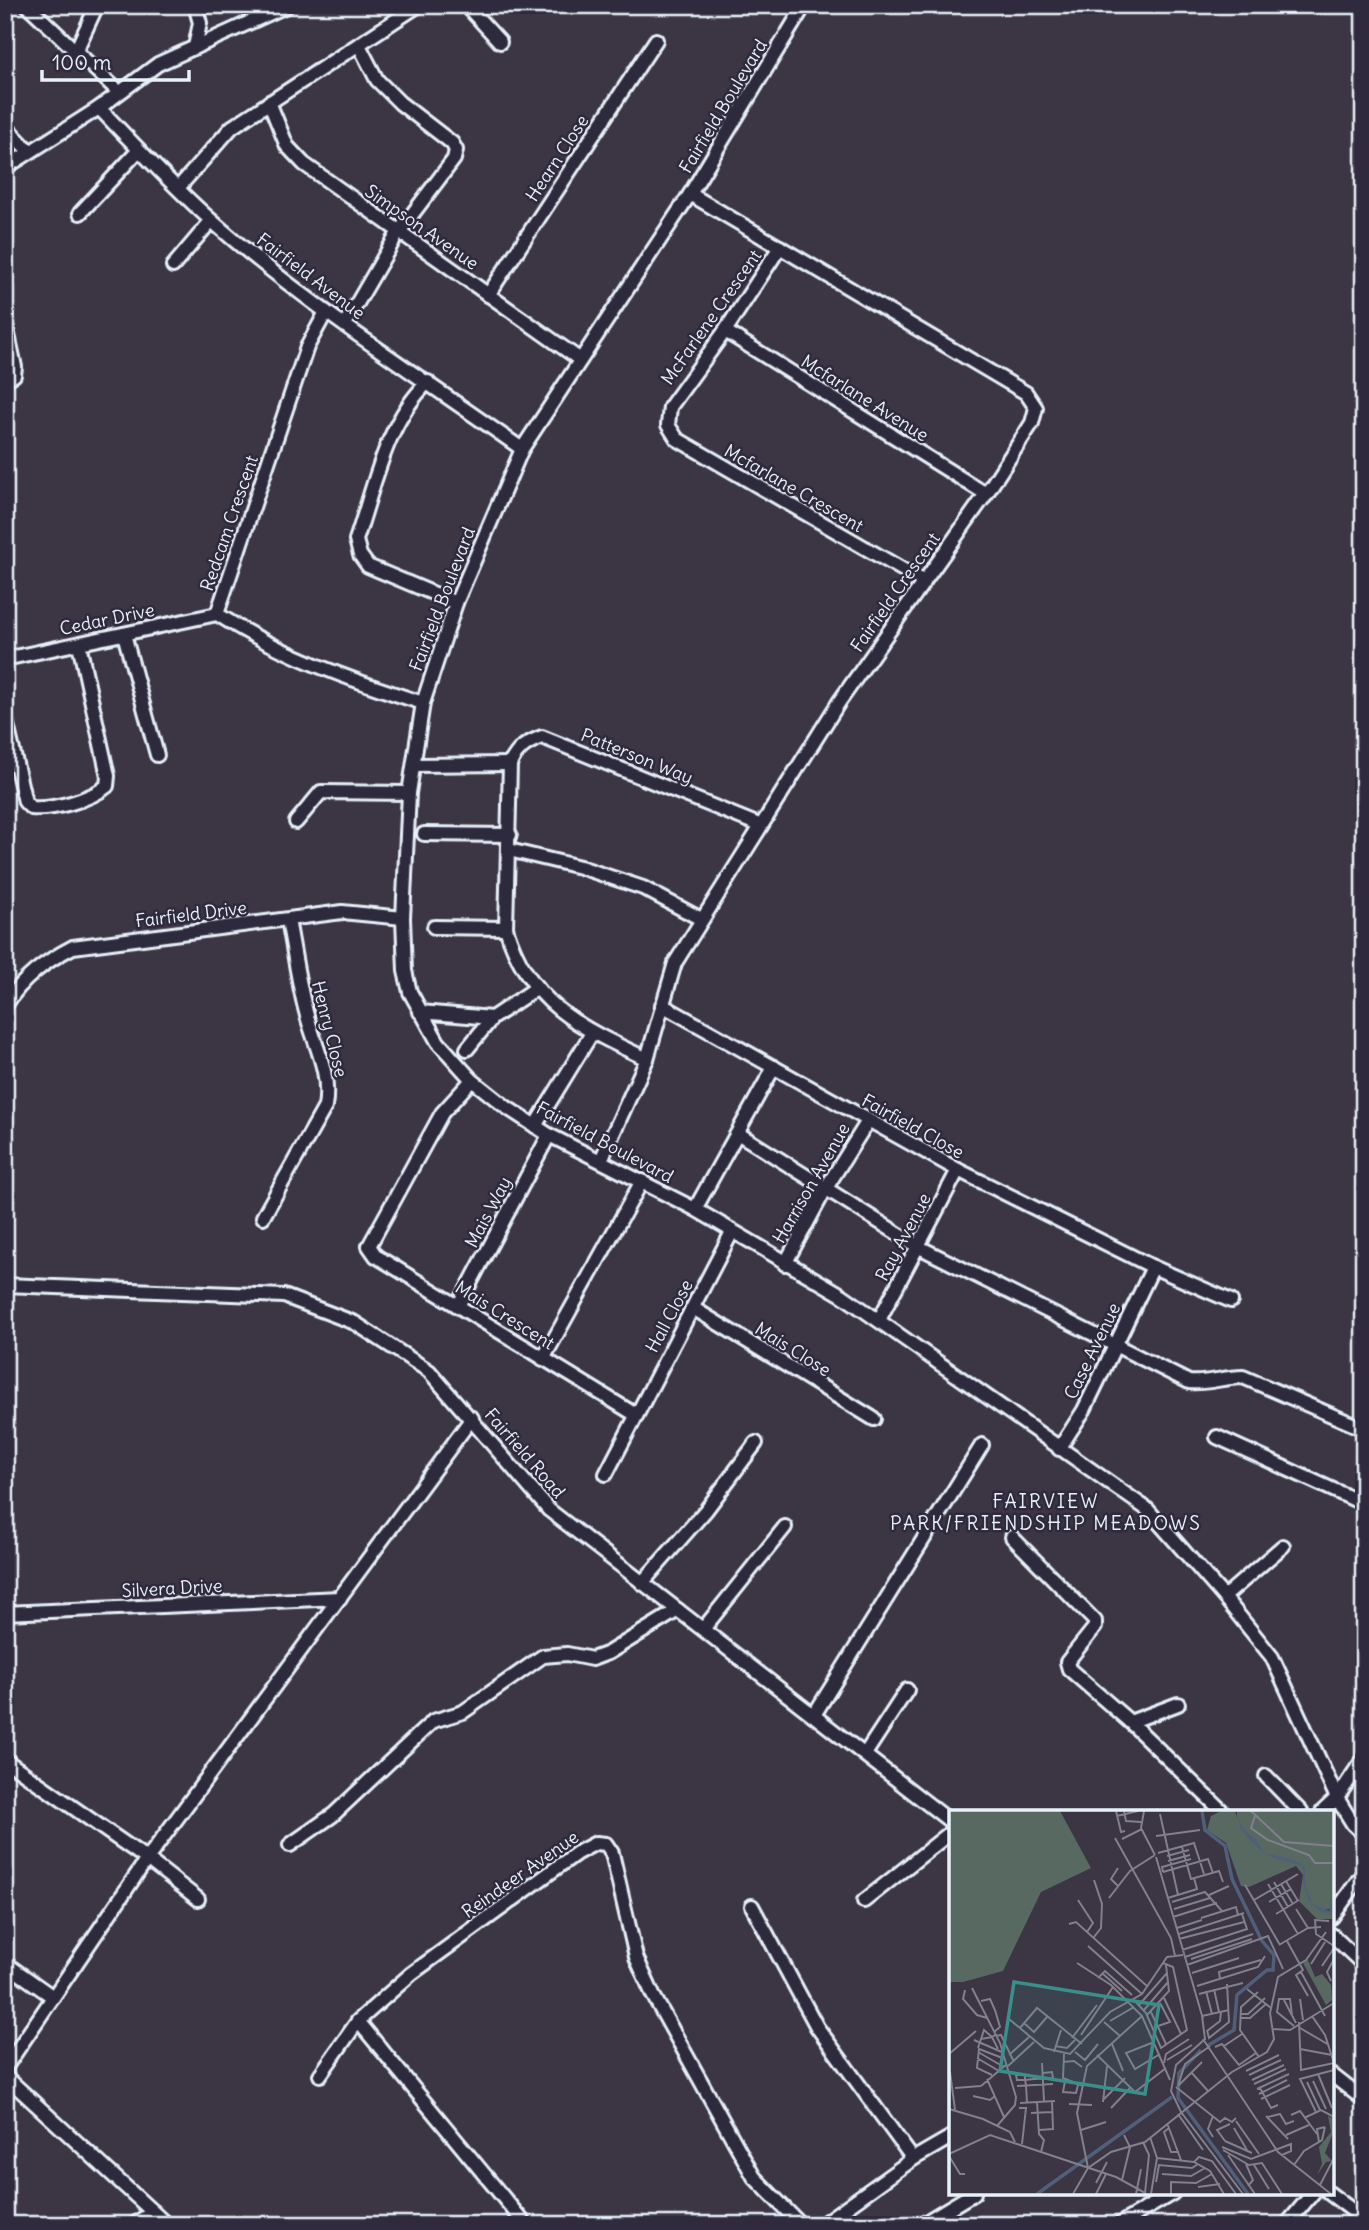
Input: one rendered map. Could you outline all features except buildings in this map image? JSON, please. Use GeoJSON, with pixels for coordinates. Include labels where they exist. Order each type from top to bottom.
{"type":"FeatureCollection","features":[{"type":"Feature","properties":{"kind":"street"},"geometry":{"type":"LineString","coordinates":[[27,5],[118,92]]}},
{"type":"Feature","properties":{"kind":"street"},"geometry":{"type":"LineString","coordinates":[[75,53],[97,5]]}},
{"type":"Feature","properties":{"kind":"street"},"geometry":{"type":"LineString","coordinates":[[195,5],[200,23],[195,47]]}},
{"type":"Feature","properties":{"kind":"street"},"geometry":{"type":"LineString","coordinates":[[5,168],[28,150],[99,108],[158,64],[288,5]]}},
{"type":"Feature","properties":{"kind":"street"},"geometry":{"type":"LineString","coordinates":[[178,188],[232,127],[419,5]]}},
{"type":"Feature","properties":{"kind":"street"},"geometry":{"type":"LineString","coordinates":[[466,5],[500,42]]}},
{"type":"Feature","properties":{"kind":"street","name":"Fairfield Boulevard"},"geometry":{"type":"LineString","coordinates":[[802,11],[690,194],[522,449],[456,603],[423,703],[409,793],[403,918],[405,971],[420,1012],[438,1042],[472,1080],[535,1126],[695,1209],[842,1295],[1147,1509],[1272,1657],[1337,1798],[1353,1824],[1364,1834]]}},
{"type":"Feature","properties":{"kind":"street","name":"Hearn Close"},"geometry":{"type":"LineString","coordinates":[[488,295],[656,40]]}},
{"type":"Feature","properties":{"kind":"street"},"geometry":{"type":"LineString","coordinates":[[345,324],[398,233],[454,159],[456,150],[452,143],[400,103],[377,79],[359,45]]}},
{"type":"Feature","properties":{"kind":"street","name":"Simpson Avenue"},"geometry":{"type":"LineString","coordinates":[[269,102],[287,146],[304,164],[579,359]]}},
{"type":"Feature","properties":{"kind":"street","name":"Fairfield Avenue"},"geometry":{"type":"LineString","coordinates":[[99,108],[211,221],[326,312],[522,449]]}},
{"type":"Feature","properties":{"kind":"street"},"geometry":{"type":"LineString","coordinates":[[5,126],[28,150]]}},
{"type":"Feature","properties":{"kind":"street"},"geometry":{"type":"LineString","coordinates":[[80,213],[139,150]]}},
{"type":"Feature","properties":{"kind":"street","name":"Fairfield Crescent"},"geometry":{"type":"LineString","coordinates":[[601,1160],[647,1059],[675,963],[759,825],[839,702],[986,494],[1032,423],[1036,408],[1026,393],[690,194]]}},
{"type":"Feature","properties":{"kind":"street"},"geometry":{"type":"LineString","coordinates":[[173,265],[211,221]]}},
{"type":"Feature","properties":{"kind":"street","name":"McFarlene Crescent"},"geometry":{"type":"LineString","coordinates":[[670,407],[726,331],[780,247]]}},
{"type":"Feature","properties":{"kind":"street","name":"Redcam Crescent"},"geometry":{"type":"LineString","coordinates":[[326,312],[307,347],[217,614],[257,640],[302,660],[360,683],[423,703]]}},
{"type":"Feature","properties":{"kind":"street"},"geometry":{"type":"LineString","coordinates":[[5,320],[15,367],[9,377]]}},
{"type":"Feature","properties":{"kind":"street","name":"Mcfarlane Avenue"},"geometry":{"type":"LineString","coordinates":[[726,331],[986,494]]}},
{"type":"Feature","properties":{"kind":"street"},"geometry":{"type":"LineString","coordinates":[[428,382],[411,399],[395,423],[356,540],[360,555],[368,566],[456,603]]}},
{"type":"Feature","properties":{"kind":"street","name":"Mcfarlane Crescent"},"geometry":{"type":"LineString","coordinates":[[670,407],[668,425],[677,439],[924,582]]}},
{"type":"Feature","properties":{"kind":"street","name":"Cedar Drive"},"geometry":{"type":"LineString","coordinates":[[5,659],[217,614]]}},
{"type":"Feature","properties":{"kind":"street"},"geometry":{"type":"LineString","coordinates":[[124,634],[157,755]]}},
{"type":"Feature","properties":{"kind":"street"},"geometry":{"type":"LineString","coordinates":[[5,716],[25,802],[31,808],[54,806],[99,793],[107,786],[108,776],[79,644]]}},
{"type":"Feature","properties":{"kind":"street","name":"Patterson Way"},"geometry":{"type":"LineString","coordinates":[[510,764],[516,752],[526,743],[542,737],[759,825]]}},
{"type":"Feature","properties":{"kind":"street"},"geometry":{"type":"LineString","coordinates":[[414,765],[510,764],[506,928],[513,951],[535,989],[592,1033],[647,1059]]}},
{"type":"Feature","properties":{"kind":"street"},"geometry":{"type":"LineString","coordinates":[[296,822],[321,792],[409,793]]}},
{"type":"Feature","properties":{"kind":"street"},"geometry":{"type":"LineString","coordinates":[[424,834],[510,835]]}},
{"type":"Feature","properties":{"kind":"street"},"geometry":{"type":"LineString","coordinates":[[509,850],[580,867],[643,888],[701,919]]}},
{"type":"Feature","properties":{"kind":"street","name":"Fairfield Drive"},"geometry":{"type":"LineString","coordinates":[[7,996],[48,960],[73,947],[342,912],[403,918]]}},
{"type":"Feature","properties":{"kind":"street","name":"Henry Close"},"geometry":{"type":"LineString","coordinates":[[263,1217],[325,1107],[328,1091],[323,1059],[306,1012],[288,920]]}},
{"type":"Feature","properties":{"kind":"street"},"geometry":{"type":"LineString","coordinates":[[434,927],[506,928]]}},
{"type":"Feature","properties":{"kind":"street"},"geometry":{"type":"LineString","coordinates":[[467,1049],[492,1018],[535,989]]}},
{"type":"Feature","properties":{"kind":"street","name":"Fairfield Close"},"geometry":{"type":"LineString","coordinates":[[662,1004],[958,1170],[1153,1267],[1231,1301]]}},
{"type":"Feature","properties":{"kind":"street"},"geometry":{"type":"LineString","coordinates":[[420,1012],[492,1018]]}},
{"type":"Feature","properties":{"kind":"street"},"geometry":{"type":"LineString","coordinates":[[535,1126],[592,1033]]}},
{"type":"Feature","properties":{"kind":"street"},"geometry":{"type":"LineString","coordinates":[[695,1209],[774,1067]]}},
{"type":"Feature","properties":{"kind":"street","name":"Mais Crescent"},"geometry":{"type":"LineString","coordinates":[[472,1080],[442,1113],[372,1235],[369,1246],[376,1256],[636,1415]]}},
{"type":"Feature","properties":{"kind":"street","name":"Harrison Avenue"},"geometry":{"type":"LineString","coordinates":[[785,1264],[825,1188],[868,1121]]}},
{"type":"Feature","properties":{"kind":"street"},"geometry":{"type":"LineString","coordinates":[[738,1134],[919,1247],[1189,1382],[1203,1383],[1226,1377],[1243,1377],[1364,1429]]}},
{"type":"Feature","properties":{"kind":"street","name":"Mais Way"},"geometry":{"type":"LineString","coordinates":[[458,1306],[550,1135]]}},
{"type":"Feature","properties":{"kind":"street","name":"Ray Avenue"},"geometry":{"type":"LineString","coordinates":[[879,1320],[958,1170]]}},
{"type":"Feature","properties":{"kind":"street"},"geometry":{"type":"LineString","coordinates":[[543,1359],[642,1181]]}},
{"type":"Feature","properties":{"kind":"street","name":"Hall Close"},"geometry":{"type":"LineString","coordinates":[[606,1474],[732,1232]]}},
{"type":"Feature","properties":{"kind":"street","name":"Case Avenue"},"geometry":{"type":"LineString","coordinates":[[1059,1449],[1084,1410],[1153,1267]]}},
{"type":"Feature","properties":{"kind":"street","name":"Fairfield Road"},"geometry":{"type":"LineString","coordinates":[[5,1285],[284,1296],[355,1323],[429,1371],[550,1510],[949,1820]]}},
{"type":"Feature","properties":{"kind":"street","name":"Mais Close"},"geometry":{"type":"LineString","coordinates":[[694,1308],[874,1419]]}},
{"type":"Feature","properties":{"kind":"street"},"geometry":{"type":"LineString","coordinates":[[5,2068],[147,1858],[472,1418]]}},
{"type":"Feature","properties":{"kind":"street"},"geometry":{"type":"LineString","coordinates":[[1217,1437],[1364,1504]]}},
{"type":"Feature","properties":{"kind":"street"},"geometry":{"type":"LineString","coordinates":[[642,1583],[706,1510],[756,1443]]}},
{"type":"Feature","properties":{"kind":"street"},"geometry":{"type":"LineString","coordinates":[[814,1716],[982,1445]]}},
{"type":"Feature","properties":{"kind":"street"},"geometry":{"type":"LineString","coordinates":[[704,1628],[786,1527]]}},
{"type":"Feature","properties":{"kind":"street"},"geometry":{"type":"LineString","coordinates":[[1012,1537],[1095,1621],[1095,1627],[1067,1662],[1069,1669],[1130,1722],[1221,1810]]}},
{"type":"Feature","properties":{"kind":"street"},"geometry":{"type":"LineString","coordinates":[[1224,1597],[1283,1546]]}},
{"type":"Feature","properties":{"kind":"street","name":"Silvera Drive"},"geometry":{"type":"LineString","coordinates":[[5,1613],[340,1598]]}},
{"type":"Feature","properties":{"kind":"street"},"geometry":{"type":"LineString","coordinates":[[290,1845],[333,1815],[433,1721],[463,1713],[543,1657],[568,1654],[592,1659],[608,1653],[678,1611]]}},
{"type":"Feature","properties":{"kind":"street"},"geometry":{"type":"LineString","coordinates":[[865,1755],[908,1690]]}},
{"type":"Feature","properties":{"kind":"street"},"geometry":{"type":"LineString","coordinates":[[1130,1722],[1178,1704]]}},
{"type":"Feature","properties":{"kind":"street"},"geometry":{"type":"LineString","coordinates":[[1324,1810],[1337,1798],[1364,1758]]}},
{"type":"Feature","properties":{"kind":"street"},"geometry":{"type":"LineString","coordinates":[[5,1760],[147,1858],[198,1899]]}},
{"type":"Feature","properties":{"kind":"street"},"geometry":{"type":"LineString","coordinates":[[1266,1776],[1299,1810]]}},
{"type":"Feature","properties":{"kind":"street"},"geometry":{"type":"LineString","coordinates":[[864,1901],[949,1834]]}},
{"type":"Feature","properties":{"kind":"street","name":"Reindeer Avenue"},"geometry":{"type":"LineString","coordinates":[[358,2021],[411,1974],[577,1853],[596,1843],[606,1844],[618,1871],[636,1957],[653,1995],[754,2177],[801,2225]]}},
{"type":"Feature","properties":{"kind":"street"},"geometry":{"type":"LineString","coordinates":[[1334,1914],[1364,1872]]}},
{"type":"Feature","properties":{"kind":"street"},"geometry":{"type":"LineString","coordinates":[[752,1906],[817,2026],[913,2159]]}},
{"type":"Feature","properties":{"kind":"street"},"geometry":{"type":"LineString","coordinates":[[1334,1937],[1364,1965]]}},
{"type":"Feature","properties":{"kind":"street"},"geometry":{"type":"LineString","coordinates":[[5,1963],[53,1997]]}},
{"type":"Feature","properties":{"kind":"street"},"geometry":{"type":"LineString","coordinates":[[320,2075],[358,2021],[526,2225]]}},
{"type":"Feature","properties":{"kind":"street"},"geometry":{"type":"LineString","coordinates":[[5,2077],[167,2225]]}},
{"type":"Feature","properties":{"kind":"street"},"geometry":{"type":"LineString","coordinates":[[1334,2077],[1364,2100]]}},
{"type":"Feature","properties":{"kind":"street"},"geometry":{"type":"LineString","coordinates":[[821,2225],[913,2159],[949,2138]]}},
{"type":"Feature","properties":{"kind":"street"},"geometry":{"type":"LineString","coordinates":[[921,2225],[971,2195]]}},
{"type":"Feature","properties":{"kind":"street"},"geometry":{"type":"LineString","coordinates":[[1118,2225],[1170,2195]]}},
{"type":"Feature","properties":{"kind":"street"},"geometry":{"type":"LineString","coordinates":[[1286,2225],[1311,2195]]}},
{"type":"Feature","properties":{"kind":"street"},"geometry":{"type":"LineString","coordinates":[[1332,2195],[1364,2219]]}},
{"type":"Feature","properties":{"kind":"street"},"geometry":{"type":"LineString","coordinates":[[133,2225],[153,2212]]}},
{"type":"Feature","properties":{"kind":"district","name":"FAIRVIEW PARK/FRIENDSHIP MEADOWS"},"geometry":{"type":"Point","coordinates":[1046,1512]}}]}
